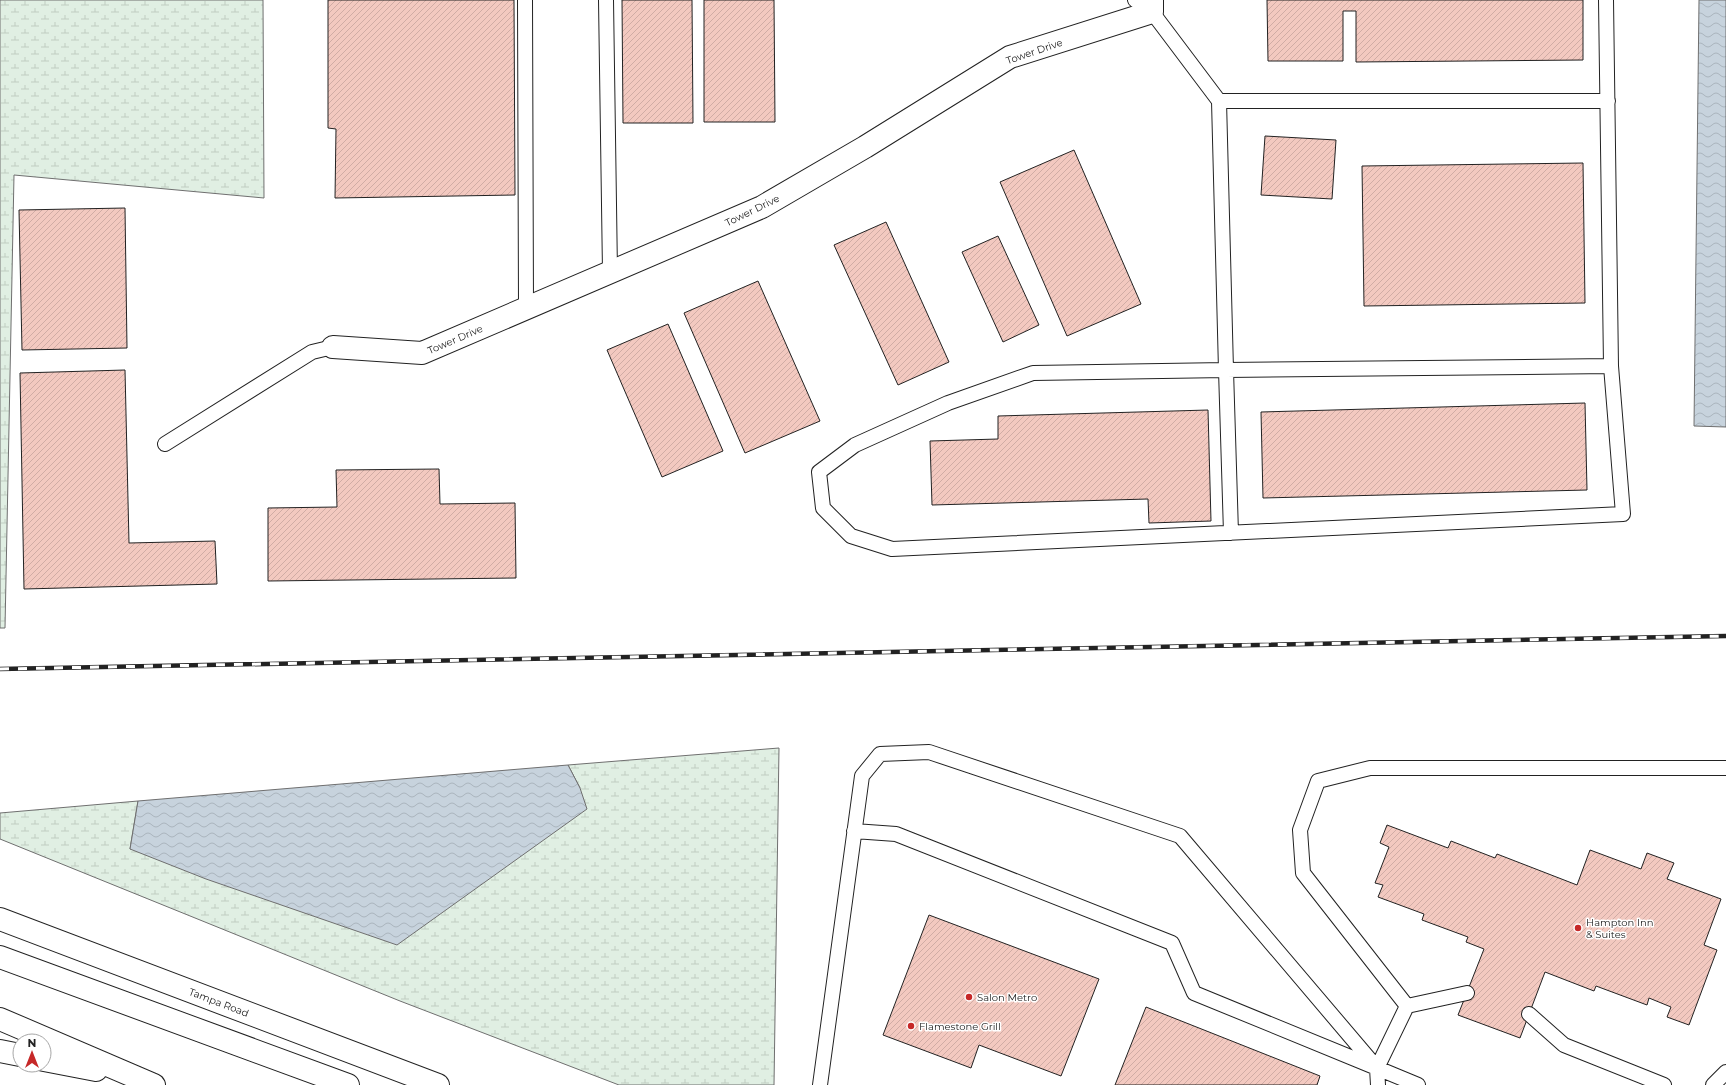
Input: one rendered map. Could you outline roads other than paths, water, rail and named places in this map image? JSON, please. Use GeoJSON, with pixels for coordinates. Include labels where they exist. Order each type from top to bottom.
{"type":"FeatureCollection","features":[{"type":"Feature","properties":{"kind":"main road","name":"Tower Drive"},"geometry":{"type":"LineString","coordinates":[[334,347],[422,353],[762,207],[865,147],[1010,57],[1152,6]]}},
{"type":"Feature","properties":{"kind":"main road","name":"Tampa Road"},"geometry":{"type":"LineString","coordinates":[[0,919],[438,1085]]}},
{"type":"Feature","properties":{"kind":"main road"},"geometry":{"type":"LineString","coordinates":[[0,957],[348,1085]]}},
{"type":"Feature","properties":{"kind":"main road"},"geometry":{"type":"LineString","coordinates":[[0,1019],[145,1082]]}},
{"type":"Feature","properties":{"kind":"main road"},"geometry":{"type":"LineString","coordinates":[[0,1051],[12,1053]]}},
{"type":"Feature","properties":{"kind":"main road"},"geometry":{"type":"LineString","coordinates":[[52,1062],[145,1082]]}},
{"type":"Feature","properties":{"kind":"lane"},"geometry":{"type":"LineString","coordinates":[[525,0],[526,308]]}},
{"type":"Feature","properties":{"kind":"lane"},"geometry":{"type":"LineString","coordinates":[[606,0],[610,272]]}},
{"type":"Feature","properties":{"kind":"lane"},"geometry":{"type":"LineString","coordinates":[[1135,0],[1152,6],[1219,101],[1231,533]]}},
{"type":"Feature","properties":{"kind":"lane"},"geometry":{"type":"LineString","coordinates":[[1606,0],[1611,366],[1623,514],[892,549],[851,536],[823,508],[819,472],[855,446],[948,403],[1033,373],[1611,366]]}},
{"type":"Feature","properties":{"kind":"lane"},"geometry":{"type":"LineString","coordinates":[[1219,101],[1608,101]]}},
{"type":"Feature","properties":{"kind":"lane"},"geometry":{"type":"LineString","coordinates":[[165,444],[312,352],[334,347]]}},
{"type":"Feature","properties":{"kind":"lane"},"geometry":{"type":"LineString","coordinates":[[820,1085],[862,776],[880,754],[928,752],[1180,836],[1377,1068]]}},
{"type":"Feature","properties":{"kind":"lane"},"geometry":{"type":"LineString","coordinates":[[1407,1006],[1304,873],[1300,830],[1318,781],[1370,768],[1726,768]]}},
{"type":"Feature","properties":{"kind":"lane"},"geometry":{"type":"LineString","coordinates":[[854,831],[896,834],[1172,943],[1194,993],[1418,1085]]}},
{"type":"Feature","properties":{"kind":"lane"},"geometry":{"type":"LineString","coordinates":[[1407,1006],[1467,993]]}},
{"type":"Feature","properties":{"kind":"lane"},"geometry":{"type":"LineString","coordinates":[[1378,1085],[1377,1068],[1407,1006]]}},
{"type":"Feature","properties":{"kind":"lane"},"geometry":{"type":"LineString","coordinates":[[1529,1014],[1564,1045],[1664,1085]]}},
{"type":"Feature","properties":{"kind":"lane"},"geometry":{"type":"LineString","coordinates":[[1713,1085],[1726,1072]]}},
{"type":"Feature","properties":{"kind":"water"},"geometry":{"type":"Polygon","coordinates":[[[1699,0],[1726,0],[1726,427],[1694,426],[1699,0]]]}},
{"type":"Feature","properties":{"kind":"water"},"geometry":{"type":"Polygon","coordinates":[[[568,765],[580,788],[587,809],[397,945],[206,879],[130,849],[138,801],[568,765]]]}},
{"type":"Feature","properties":{"kind":"railway"},"geometry":{"type":"LineString","coordinates":[[0,669],[1726,636]]}},
{"type":"Feature","properties":{"kind":"place","name":"Hampton Inn & Suites"},"geometry":{"type":"Point","coordinates":[1578,928]}},
{"type":"Feature","properties":{"kind":"place","name":"Salon Metro"},"geometry":{"type":"Point","coordinates":[969,997]}},
{"type":"Feature","properties":{"kind":"place","name":"Flamestone Grill"},"geometry":{"type":"Point","coordinates":[911,1026]}}]}
